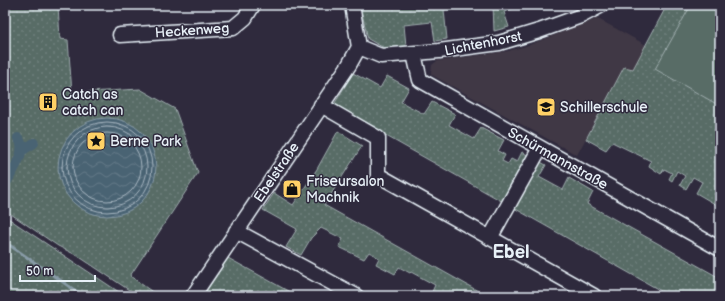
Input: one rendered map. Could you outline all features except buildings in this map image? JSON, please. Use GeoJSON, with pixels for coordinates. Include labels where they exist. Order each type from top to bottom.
{"type":"FeatureCollection","features":[{"type":"Feature","properties":{"kind":"street"},"geometry":{"type":"LineString","coordinates":[[352,5],[359,47]]}},
{"type":"Feature","properties":{"kind":"street","name":"Lichtenhorst"},"geometry":{"type":"LineString","coordinates":[[359,47],[381,56],[414,54],[499,43],[581,16],[602,5]]}},
{"type":"Feature","properties":{"kind":"street","name":"Heckenweg"},"geometry":{"type":"LineString","coordinates":[[120,34],[233,28],[245,18],[248,7]]}},
{"type":"Feature","properties":{"kind":"street","name":"Ebelstraße"},"geometry":{"type":"LineString","coordinates":[[193,296],[349,65],[359,47]]}},
{"type":"Feature","properties":{"kind":"street","name":"Schürmannstraße"},"geometry":{"type":"LineString","coordinates":[[414,54],[420,80],[720,249]]}},
{"type":"Feature","properties":{"kind":"street"},"geometry":{"type":"LineString","coordinates":[[321,105],[378,138],[378,175],[594,296]]}},
{"type":"Feature","properties":{"kind":"street"},"geometry":{"type":"LineString","coordinates":[[490,238],[540,148]]}},
{"type":"Feature","properties":{"kind":"street"},"geometry":{"type":"LineString","coordinates":[[236,231],[356,296]]}},
{"type":"Feature","properties":{"kind":"shaded area","name":"Schillerschule"},"geometry":{"type":"Polygon","coordinates":[[[596,19],[646,45],[633,70],[624,67],[577,155],[432,75],[431,73],[432,65],[437,61],[508,51],[529,45],[596,19]]]}},
{"type":"Feature","properties":{"kind":"green space","name":"Berne Park"},"geometry":{"type":"Polygon","coordinates":[[[5,5],[58,5],[60,39],[68,40],[72,93],[140,89],[175,109],[198,173],[130,276],[158,296],[138,296],[78,256],[58,246],[5,210],[5,5]]]}},
{"type":"Feature","properties":{"kind":"green space"},"geometry":{"type":"Polygon","coordinates":[[[360,5],[452,5],[452,9],[444,10],[447,39],[435,41],[432,22],[404,25],[406,46],[384,48],[368,39],[360,5]]]}},
{"type":"Feature","properties":{"kind":"green space"},"geometry":{"type":"Polygon","coordinates":[[[493,5],[522,5],[504,12],[509,27],[494,31],[493,5]]]}},
{"type":"Feature","properties":{"kind":"green space"},"geometry":{"type":"Polygon","coordinates":[[[667,5],[720,5],[720,195],[715,204],[696,193],[702,182],[693,177],[686,189],[680,185],[685,176],[677,171],[672,181],[669,179],[672,173],[664,169],[661,174],[649,166],[651,161],[612,142],[606,150],[586,139],[624,67],[633,69],[667,5]]]}},
{"type":"Feature","properties":{"kind":"green space"},"geometry":{"type":"Polygon","coordinates":[[[691,5],[720,5],[720,106],[655,69],[691,5]]]}},
{"type":"Feature","properties":{"kind":"green space"},"geometry":{"type":"Polygon","coordinates":[[[353,73],[380,88],[387,76],[409,88],[401,102],[424,114],[432,102],[455,114],[449,125],[474,139],[481,128],[504,140],[498,151],[505,155],[502,161],[508,164],[511,159],[517,162],[522,152],[546,165],[539,177],[563,190],[569,178],[593,192],[587,204],[720,278],[720,296],[670,296],[333,106],[353,73]]]}},
{"type":"Feature","properties":{"kind":"green space"},"geometry":{"type":"Polygon","coordinates":[[[338,131],[362,146],[324,205],[487,296],[430,296],[435,285],[399,267],[395,274],[376,264],[379,258],[369,252],[364,259],[339,247],[343,239],[321,228],[311,238],[301,255],[286,247],[297,229],[263,210],[274,193],[293,205],[317,169],[338,131]]]}},
{"type":"Feature","properties":{"kind":"green space"},"geometry":{"type":"Polygon","coordinates":[[[5,216],[125,296],[12,296],[5,291],[5,216]]]}},
{"type":"Feature","properties":{"kind":"green space"},"geometry":{"type":"Polygon","coordinates":[[[228,258],[297,296],[203,296],[228,258]]]}},
{"type":"Feature","properties":{"kind":"water"},"geometry":{"type":"Polygon","coordinates":[[[107,118],[117,119],[134,126],[148,140],[155,157],[155,177],[148,194],[134,208],[117,215],[107,216],[97,215],[80,208],[66,194],[59,177],[58,167],[59,157],[66,140],[80,126],[97,119],[107,118]]]}},
{"type":"Feature","properties":{"kind":"waterway"},"geometry":{"type":"LineString","coordinates":[[5,185],[15,168],[20,155],[21,143],[18,138]]}},
{"type":"Feature","properties":{"kind":"waterway"},"geometry":{"type":"LineString","coordinates":[[23,150],[34,143]]}},
{"type":"Feature","properties":{"kind":"waterway"},"geometry":{"type":"LineString","coordinates":[[5,242],[83,296]]}},
{"type":"Feature","properties":{"kind":"place","name":"Catch as catch can"},"geometry":{"type":"Point","coordinates":[48,102]}},
{"type":"Feature","properties":{"kind":"place","name":"Schillerschule"},"geometry":{"type":"Point","coordinates":[546,107]}},
{"type":"Feature","properties":{"kind":"place","name":"Berne Park"},"geometry":{"type":"Point","coordinates":[96,141]}},
{"type":"Feature","properties":{"kind":"place","name":"Friseursalon Machnik"},"geometry":{"type":"Point","coordinates":[292,189]}},
{"type":"Feature","properties":{"kind":"district","name":"Ebel"},"geometry":{"type":"Point","coordinates":[511,252]}}]}
